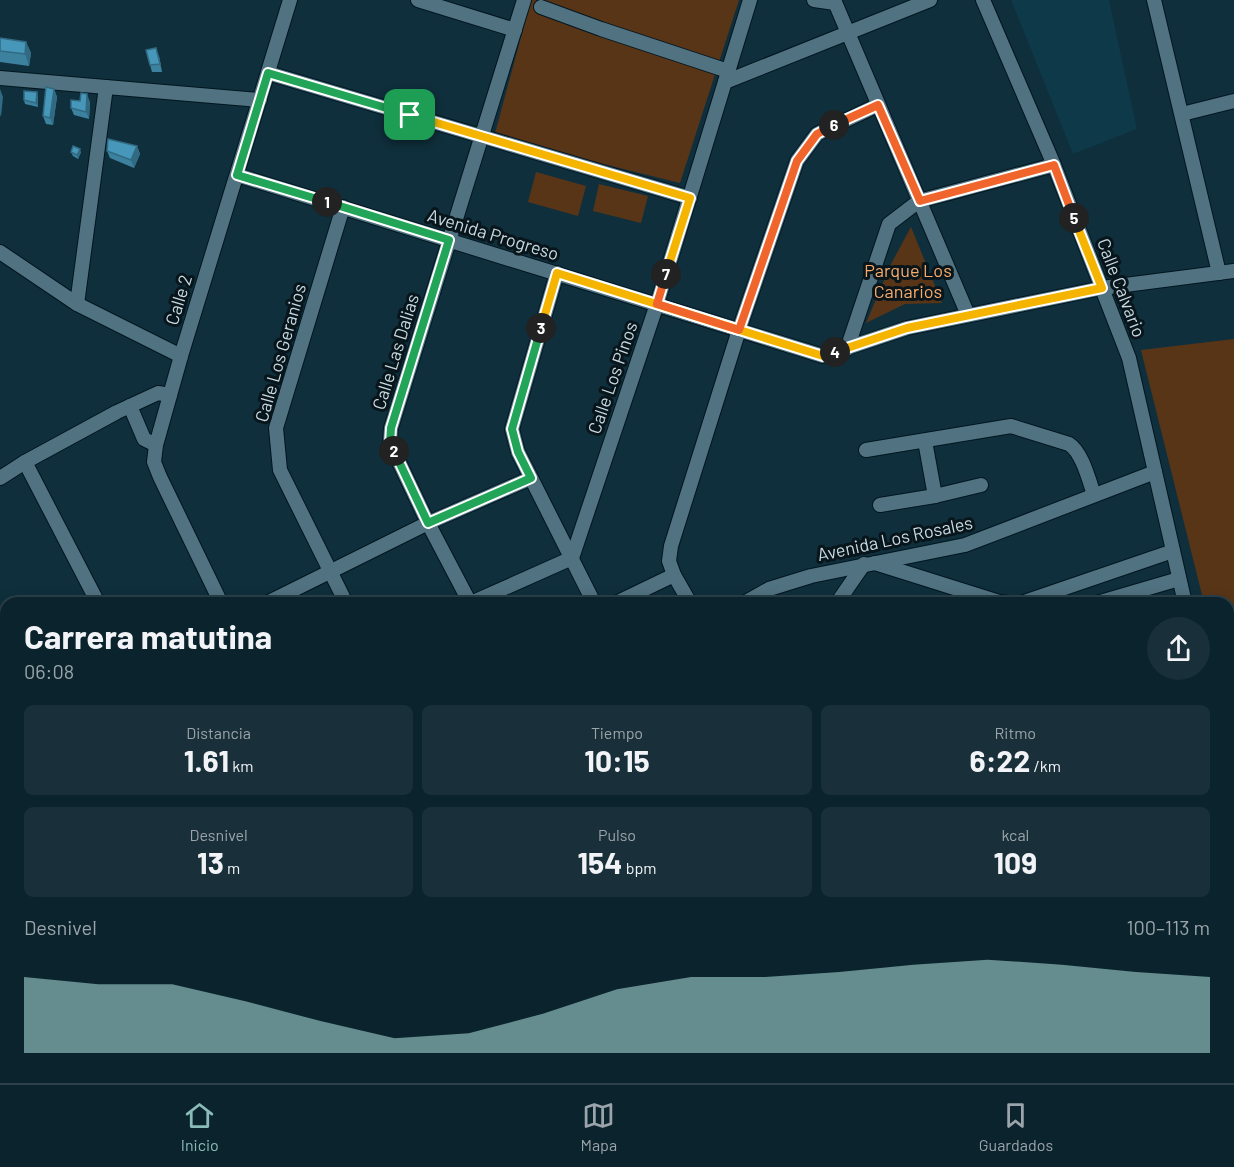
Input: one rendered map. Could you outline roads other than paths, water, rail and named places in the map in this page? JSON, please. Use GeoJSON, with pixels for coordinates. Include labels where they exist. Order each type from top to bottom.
{"type":"FeatureCollection","features":[{"type":"Feature","properties":{"kind":"street","name":"Calle 2"},"geometry":{"type":"LineString","coordinates":[[218,597],[159,477],[154,462],[156,445],[290,0]]}},
{"type":"Feature","properties":{"kind":"street"},"geometry":{"type":"LineString","coordinates":[[418,0],[514,30]]}},
{"type":"Feature","properties":{"kind":"street","name":"Calle Las Dalias"},"geometry":{"type":"LineString","coordinates":[[467,597],[390,443],[391,428],[524,0]]}},
{"type":"Feature","properties":{"kind":"street","name":"Calle Los Pinos"},"geometry":{"type":"LineString","coordinates":[[572,558],[657,304],[750,0]]}},
{"type":"Feature","properties":{"kind":"street"},"geometry":{"type":"LineString","coordinates":[[814,0],[834,2],[968,315]]}},
{"type":"Feature","properties":{"kind":"street"},"geometry":{"type":"LineString","coordinates":[[541,7],[727,77],[930,0]]}},
{"type":"Feature","properties":{"kind":"street","name":"Calle Calvario"},"geometry":{"type":"LineString","coordinates":[[983,0],[1054,165],[1129,358],[1184,597]]}},
{"type":"Feature","properties":{"kind":"street"},"geometry":{"type":"LineString","coordinates":[[1154,0],[1219,273]]}},
{"type":"Feature","properties":{"kind":"street"},"geometry":{"type":"LineString","coordinates":[[268,73],[690,198]]}},
{"type":"Feature","properties":{"kind":"street"},"geometry":{"type":"LineString","coordinates":[[0,78],[260,100]]}},
{"type":"Feature","properties":{"kind":"street"},"geometry":{"type":"LineString","coordinates":[[77,304],[106,87]]}},
{"type":"Feature","properties":{"kind":"street"},"geometry":{"type":"LineString","coordinates":[[1182,114],[1234,101]]}},
{"type":"Feature","properties":{"kind":"street"},"geometry":{"type":"LineString","coordinates":[[687,597],[669,561],[670,546],[739,330],[797,161],[817,134],[878,105]]}},
{"type":"Feature","properties":{"kind":"street"},"geometry":{"type":"LineString","coordinates":[[846,349],[889,224],[920,201],[1054,165]]}},
{"type":"Feature","properties":{"kind":"street","name":"Avenida Progreso"},"geometry":{"type":"LineString","coordinates":[[237,175],[823,356],[907,328],[968,315],[1102,288],[1234,271]]}},
{"type":"Feature","properties":{"kind":"street","name":"Calle Los Geranios"},"geometry":{"type":"LineString","coordinates":[[343,207],[276,428],[280,470],[343,597]]}},
{"type":"Feature","properties":{"kind":"street"},"geometry":{"type":"LineString","coordinates":[[0,252],[77,304],[181,356]]}},
{"type":"Feature","properties":{"kind":"street"},"geometry":{"type":"LineString","coordinates":[[557,273],[512,429],[518,452],[591,597]]}},
{"type":"Feature","properties":{"kind":"street"},"geometry":{"type":"LineString","coordinates":[[0,478],[25,462],[130,406],[158,393],[170,395]]}},
{"type":"Feature","properties":{"kind":"street"},"geometry":{"type":"LineString","coordinates":[[130,406],[144,439],[156,445]]}},
{"type":"Feature","properties":{"kind":"street"},"geometry":{"type":"LineString","coordinates":[[866,450],[1011,426],[1074,447],[1094,495]]}},
{"type":"Feature","properties":{"kind":"street"},"geometry":{"type":"LineString","coordinates":[[925,441],[935,496]]}},
{"type":"Feature","properties":{"kind":"street"},"geometry":{"type":"LineString","coordinates":[[25,462],[95,597]]}},
{"type":"Feature","properties":{"kind":"street","name":"Avenida Los Rosales"},"geometry":{"type":"LineString","coordinates":[[755,597],[770,589],[811,576],[965,545],[1155,472]]}},
{"type":"Feature","properties":{"kind":"street"},"geometry":{"type":"LineString","coordinates":[[279,597],[428,523],[531,478]]}},
{"type":"Feature","properties":{"kind":"street"},"geometry":{"type":"LineString","coordinates":[[880,505],[935,496],[981,485]]}},
{"type":"Feature","properties":{"kind":"street"},"geometry":{"type":"LineString","coordinates":[[1039,597],[1173,551]]}},
{"type":"Feature","properties":{"kind":"street"},"geometry":{"type":"LineString","coordinates":[[484,597],[572,558]]}},
{"type":"Feature","properties":{"kind":"street"},"geometry":{"type":"LineString","coordinates":[[842,597],[869,563],[982,597]]}},
{"type":"Feature","properties":{"kind":"street"},"geometry":{"type":"LineString","coordinates":[[628,597],[674,575]]}},
{"type":"Feature","properties":{"kind":"street"},"geometry":{"type":"LineString","coordinates":[[1118,597],[1179,579]]}},
{"type":"Feature","properties":{"kind":"park label","name":"Parque Los Canarios"},"geometry":{"type":"Point","coordinates":[908,281]}}]}
